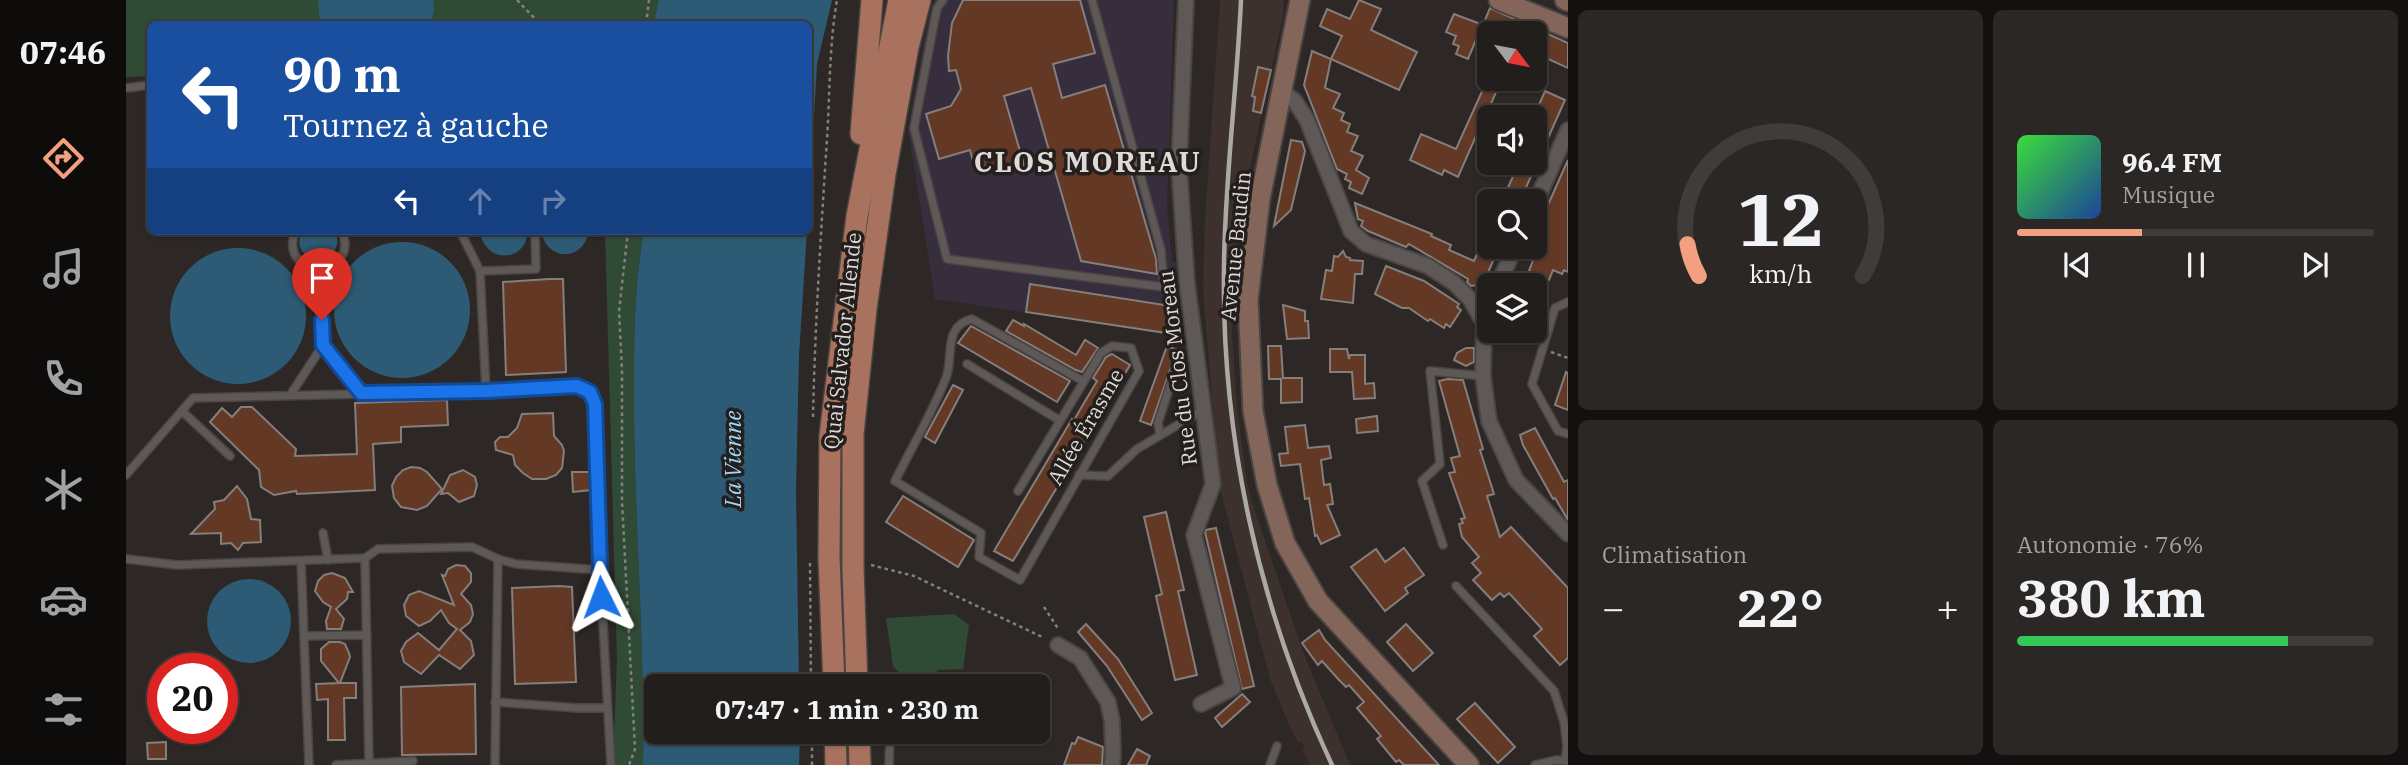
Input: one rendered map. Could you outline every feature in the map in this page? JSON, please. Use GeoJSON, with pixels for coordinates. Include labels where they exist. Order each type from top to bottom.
{"type":"FeatureCollection","features":[{"type":"Feature","properties":{"kind":"main road"},"geometry":{"type":"LineString","coordinates":[[857,216],[872,0]]}},
{"type":"Feature","properties":{"kind":"main road","name":"Quai Salvador Allende"},"geometry":{"type":"LineString","coordinates":[[834,674],[830,436],[857,216],[900,0]]}},
{"type":"Feature","properties":{"kind":"main road","name":"Quai Salvador Allende"},"geometry":{"type":"LineString","coordinates":[[857,674],[853,434],[866,309],[885,174],[908,47],[920,0]]}},
{"type":"Feature","properties":{"kind":"main road","name":"Avenue Baudin"},"geometry":{"type":"LineString","coordinates":[[1300,0],[1261,200],[1248,300],[1253,411],[1267,485],[1285,543],[1318,601],[1469,765]]}},
{"type":"Feature","properties":{"kind":"main road"},"geometry":{"type":"LineString","coordinates":[[1499,0],[1568,28]]}},
{"type":"Feature","properties":{"kind":"main road"},"geometry":{"type":"LineString","coordinates":[[835,744],[836,765]]}},
{"type":"Feature","properties":{"kind":"main road"},"geometry":{"type":"LineString","coordinates":[[859,744],[860,765]]}},
{"type":"Feature","properties":{"kind":"street","name":"Rue du Clos Moreau"},"geometry":{"type":"LineString","coordinates":[[1186,0],[1179,166],[1187,283],[1213,484],[1194,535],[1233,688],[1201,704]]}},
{"type":"Feature","properties":{"kind":"street"},"geometry":{"type":"LineString","coordinates":[[1282,92],[1294,100],[1307,120],[1350,231],[1366,244],[1428,266],[1454,283],[1477,311]]}},
{"type":"Feature","properties":{"kind":"street"},"geometry":{"type":"LineString","coordinates":[[1542,189],[1568,130]]}},
{"type":"Feature","properties":{"kind":"street"},"geometry":{"type":"LineString","coordinates":[[1484,343],[1483,376],[1489,421],[1516,480],[1568,534]]}},
{"type":"Feature","properties":{"kind":"street"},"geometry":{"type":"LineString","coordinates":[[1058,645],[1080,658],[1108,702],[1112,721],[1112,765]]}},
{"type":"Feature","properties":{"kind":"lane"},"geometry":{"type":"LineString","coordinates":[[943,0],[937,8],[914,128],[947,259],[1164,286],[1161,250],[1092,0]]}},
{"type":"Feature","properties":{"kind":"lane"},"geometry":{"type":"LineString","coordinates":[[126,88],[147,85]]}},
{"type":"Feature","properties":{"kind":"lane"},"geometry":{"type":"LineString","coordinates":[[295,235],[293,248],[296,257],[302,264],[320,269],[337,262],[342,255],[345,246],[343,235]]}},
{"type":"Feature","properties":{"kind":"lane"},"geometry":{"type":"LineString","coordinates":[[462,235],[480,271],[486,391]]}},
{"type":"Feature","properties":{"kind":"lane"},"geometry":{"type":"LineString","coordinates":[[480,271],[536,269],[535,235]]}},
{"type":"Feature","properties":{"kind":"lane"},"geometry":{"type":"LineString","coordinates":[[291,394],[323,345],[320,269]]}},
{"type":"Feature","properties":{"kind":"lane"},"geometry":{"type":"LineString","coordinates":[[1547,335],[1555,309],[1568,302]]}},
{"type":"Feature","properties":{"kind":"lane","name":"Allée Érasme"},"geometry":{"type":"LineString","coordinates":[[1018,491],[1101,353],[1112,346],[1130,348],[1139,371],[1020,580],[979,556],[981,533],[895,481],[948,375],[948,354],[956,329],[964,321],[972,319],[1083,381]]}},
{"type":"Feature","properties":{"kind":"lane"},"geometry":{"type":"LineString","coordinates":[[1544,343],[1532,384],[1558,431],[1568,434]]}},
{"type":"Feature","properties":{"kind":"lane"},"geometry":{"type":"LineString","coordinates":[[323,345],[361,393]]}},
{"type":"Feature","properties":{"kind":"lane"},"geometry":{"type":"LineString","coordinates":[[1160,434],[1158,423],[1180,355]]}},
{"type":"Feature","properties":{"kind":"lane"},"geometry":{"type":"LineString","coordinates":[[967,364],[1059,419]]}},
{"type":"Feature","properties":{"kind":"lane"},"geometry":{"type":"LineString","coordinates":[[1443,545],[1422,481],[1440,464],[1430,371],[1483,376]]}},
{"type":"Feature","properties":{"kind":"lane"},"geometry":{"type":"LineString","coordinates":[[126,475],[193,398],[486,391],[577,386],[590,392],[595,404],[606,708],[611,765]]}},
{"type":"Feature","properties":{"kind":"lane"},"geometry":{"type":"LineString","coordinates":[[1079,475],[1108,476],[1137,449],[1203,410]]}},
{"type":"Feature","properties":{"kind":"lane"},"geometry":{"type":"LineString","coordinates":[[182,411],[230,456]]}},
{"type":"Feature","properties":{"kind":"lane"},"geometry":{"type":"LineString","coordinates":[[323,533],[328,560]]}},
{"type":"Feature","properties":{"kind":"lane"},"geometry":{"type":"LineString","coordinates":[[127,558],[177,565],[365,558],[378,548],[472,547],[516,564],[600,570]]}},
{"type":"Feature","properties":{"kind":"lane"},"geometry":{"type":"LineString","coordinates":[[365,558],[369,762]]}},
{"type":"Feature","properties":{"kind":"lane"},"geometry":{"type":"LineString","coordinates":[[495,765],[498,559]]}},
{"type":"Feature","properties":{"kind":"lane"},"geometry":{"type":"LineString","coordinates":[[301,561],[309,765]]}},
{"type":"Feature","properties":{"kind":"lane"},"geometry":{"type":"LineString","coordinates":[[1456,586],[1554,691],[1564,722],[1567,761],[1556,760],[1535,765]]}},
{"type":"Feature","properties":{"kind":"lane"},"geometry":{"type":"LineString","coordinates":[[304,636],[366,635]]}},
{"type":"Feature","properties":{"kind":"lane"},"geometry":{"type":"LineString","coordinates":[[495,702],[606,708]]}},
{"type":"Feature","properties":{"kind":"lane"},"geometry":{"type":"LineString","coordinates":[[889,765],[890,744]]}},
{"type":"Feature","properties":{"kind":"lane"},"geometry":{"type":"LineString","coordinates":[[1270,765],[1277,746]]}},
{"type":"Feature","properties":{"kind":"lane"},"geometry":{"type":"LineString","coordinates":[[336,765],[413,761]]}},
{"type":"Feature","properties":{"kind":"path"},"geometry":{"type":"LineString","coordinates":[[517,0],[537,21]]}},
{"type":"Feature","properties":{"kind":"path"},"geometry":{"type":"LineString","coordinates":[[646,21],[649,0]]}},
{"type":"Feature","properties":{"kind":"path"},"geometry":{"type":"LineString","coordinates":[[813,419],[815,327],[831,86],[831,34],[837,0]]}},
{"type":"Feature","properties":{"kind":"path"},"geometry":{"type":"LineString","coordinates":[[628,235],[619,311],[624,553],[635,749],[629,765]]}},
{"type":"Feature","properties":{"kind":"path"},"geometry":{"type":"LineString","coordinates":[[1543,349],[1568,358]]}},
{"type":"Feature","properties":{"kind":"path"},"geometry":{"type":"LineString","coordinates":[[810,562],[811,674]]}},
{"type":"Feature","properties":{"kind":"path"},"geometry":{"type":"LineString","coordinates":[[864,563],[914,576],[1058,645],[1062,634],[1044,607]]}},
{"type":"Feature","properties":{"kind":"path"},"geometry":{"type":"LineString","coordinates":[[811,765],[812,744]]}},
{"type":"Feature","properties":{"kind":"shaded area"},"geometry":{"type":"Polygon","coordinates":[[[935,0],[1174,0],[1167,205],[1172,262],[1178,263],[1173,334],[935,299],[908,129],[929,15],[935,0]]]}},
{"type":"Feature","properties":{"kind":"shaded area"},"geometry":{"type":"Polygon","coordinates":[[[1220,0],[1284,0],[1244,195],[1236,258],[1232,332],[1237,407],[1247,483],[1255,511],[1303,652],[1350,765],[1310,765],[1302,749],[1305,747],[1301,741],[1298,742],[1290,727],[1270,679],[1219,485],[1203,288],[1220,0]]]}},
{"type":"Feature","properties":{"kind":"green space"},"geometry":{"type":"Polygon","coordinates":[[[126,0],[660,0],[656,21],[147,21],[147,76],[126,77],[126,0]]]}},
{"type":"Feature","properties":{"kind":"green space"},"geometry":{"type":"Polygon","coordinates":[[[605,235],[643,235],[636,298],[634,367],[643,765],[613,765],[617,659],[605,235]]]}},
{"type":"Feature","properties":{"kind":"green space"},"geometry":{"type":"Polygon","coordinates":[[[954,614],[969,625],[963,669],[937,670],[938,674],[901,674],[893,666],[886,618],[954,614]]]}},
{"type":"Feature","properties":{"kind":"water"},"geometry":{"type":"Polygon","coordinates":[[[318,0],[433,0],[432,21],[320,21],[318,0]]]}},
{"type":"Feature","properties":{"kind":"water"},"geometry":{"type":"Polygon","coordinates":[[[659,0],[832,0],[817,64],[812,154],[812,21],[655,21],[659,0]]]}},
{"type":"Feature","properties":{"kind":"water"},"geometry":{"type":"Polygon","coordinates":[[[336,235],[336,249],[322,261],[316,260],[306,256],[300,248],[300,237],[336,235]]]}},
{"type":"Feature","properties":{"kind":"water"},"geometry":{"type":"Polygon","coordinates":[[[481,235],[527,235],[520,249],[505,256],[489,250],[481,235]]]}},
{"type":"Feature","properties":{"kind":"water"},"geometry":{"type":"Polygon","coordinates":[[[543,235],[587,235],[580,248],[573,253],[557,253],[543,235]]]}},
{"type":"Feature","properties":{"kind":"water","name":"La Vienne"},"geometry":{"type":"Polygon","coordinates":[[[643,235],[807,235],[799,355],[796,490],[799,674],[644,674],[644,744],[800,744],[799,765],[643,765],[643,677],[635,456],[636,298],[643,235]]]}},
{"type":"Feature","properties":{"kind":"water"},"geometry":{"type":"Polygon","coordinates":[[[402,242],[428,247],[450,262],[465,284],[470,310],[465,336],[450,358],[428,373],[402,378],[376,373],[354,358],[339,336],[334,310],[339,284],[354,262],[376,247],[402,242]]]}},
{"type":"Feature","properties":{"kind":"water"},"geometry":{"type":"Polygon","coordinates":[[[238,248],[264,253],[286,268],[301,290],[306,316],[301,342],[286,364],[264,379],[238,384],[212,379],[190,364],[175,342],[170,316],[175,290],[190,268],[212,253],[238,248]]]}},
{"type":"Feature","properties":{"kind":"water"},"geometry":{"type":"Polygon","coordinates":[[[241,580],[257,580],[272,586],[284,598],[290,613],[290,629],[284,644],[272,656],[257,662],[238,661],[238,653],[222,653],[214,644],[208,629],[208,613],[214,598],[226,586],[241,580]]]}},
{"type":"Feature","properties":{"kind":"building"},"geometry":{"type":"Polygon","coordinates":[[[963,0],[1080,0],[1095,53],[1053,64],[1062,98],[1105,85],[1156,259],[1157,274],[1081,261],[1031,88],[1004,96],[1026,172],[974,165],[970,150],[939,159],[926,114],[951,106],[961,89],[956,70],[949,71],[948,56],[952,23],[963,0]]]}},
{"type":"Feature","properties":{"kind":"building"},"geometry":{"type":"Polygon","coordinates":[[[1359,0],[1381,9],[1371,30],[1417,52],[1399,90],[1331,59],[1342,36],[1320,26],[1327,9],[1350,19],[1359,0]]]}},
{"type":"Feature","properties":{"kind":"building"},"geometry":{"type":"Polygon","coordinates":[[[1490,8],[1519,21],[1485,21],[1490,8]]]}},
{"type":"Feature","properties":{"kind":"building"},"geometry":{"type":"Polygon","coordinates":[[[1454,14],[1477,23],[1477,37],[1468,59],[1456,54],[1459,46],[1453,44],[1456,36],[1446,32],[1454,14]]]}},
{"type":"Feature","properties":{"kind":"building"},"geometry":{"type":"Polygon","coordinates":[[[1547,34],[1568,43],[1568,68],[1547,58],[1547,34]]]}},
{"type":"Feature","properties":{"kind":"building"},"geometry":{"type":"Polygon","coordinates":[[[1312,51],[1331,59],[1325,88],[1340,94],[1333,108],[1344,113],[1341,120],[1350,124],[1347,132],[1358,136],[1351,151],[1363,156],[1356,170],[1369,178],[1362,194],[1349,188],[1351,182],[1345,179],[1347,174],[1337,169],[1304,85],[1312,51]]]}},
{"type":"Feature","properties":{"kind":"building"},"geometry":{"type":"Polygon","coordinates":[[[1258,67],[1271,70],[1261,113],[1253,111],[1255,97],[1252,96],[1258,67]]]}},
{"type":"Feature","properties":{"kind":"building"},"geometry":{"type":"Polygon","coordinates":[[[1482,91],[1497,91],[1490,105],[1477,105],[1477,134],[1458,177],[1444,170],[1442,175],[1410,160],[1421,134],[1456,149],[1482,91]]]}},
{"type":"Feature","properties":{"kind":"building"},"geometry":{"type":"Polygon","coordinates":[[[1545,91],[1565,100],[1547,140],[1547,105],[1539,105],[1545,91]]]}},
{"type":"Feature","properties":{"kind":"building"},"geometry":{"type":"Polygon","coordinates":[[[1291,140],[1302,142],[1305,151],[1291,210],[1274,226],[1291,140]]]}},
{"type":"Feature","properties":{"kind":"building"},"geometry":{"type":"Polygon","coordinates":[[[1568,160],[1568,272],[1564,270],[1562,274],[1553,270],[1549,280],[1547,273],[1529,271],[1534,259],[1547,259],[1547,207],[1568,160]]]}},
{"type":"Feature","properties":{"kind":"building"},"geometry":{"type":"Polygon","coordinates":[[[1514,175],[1532,175],[1525,189],[1507,189],[1514,175]]]}},
{"type":"Feature","properties":{"kind":"building"},"geometry":{"type":"Polygon","coordinates":[[[1355,203],[1432,234],[1431,236],[1451,245],[1449,250],[1474,261],[1477,254],[1477,259],[1494,259],[1488,273],[1477,273],[1477,285],[1471,286],[1467,282],[1468,279],[1409,244],[1406,247],[1368,231],[1361,226],[1363,221],[1358,219],[1355,203]]]}},
{"type":"Feature","properties":{"kind":"building"},"geometry":{"type":"Polygon","coordinates":[[[1343,251],[1350,260],[1363,261],[1362,274],[1355,274],[1353,303],[1321,299],[1326,270],[1332,271],[1334,256],[1338,257],[1343,251]]]}},
{"type":"Feature","properties":{"kind":"building"},"geometry":{"type":"Polygon","coordinates":[[[1386,266],[1424,281],[1459,304],[1457,307],[1461,310],[1450,327],[1446,324],[1444,328],[1430,319],[1428,321],[1409,308],[1402,308],[1375,294],[1386,266]]]}},
{"type":"Feature","properties":{"kind":"building"},"geometry":{"type":"Polygon","coordinates":[[[563,279],[566,372],[506,375],[503,282],[563,279]]]}},
{"type":"Feature","properties":{"kind":"building"},"geometry":{"type":"Polygon","coordinates":[[[1030,284],[1177,307],[1173,334],[1026,312],[1030,284]]]}},
{"type":"Feature","properties":{"kind":"building"},"geometry":{"type":"Polygon","coordinates":[[[1283,305],[1305,311],[1309,338],[1287,339],[1283,305]]]}},
{"type":"Feature","properties":{"kind":"building"},"geometry":{"type":"Polygon","coordinates":[[[1013,320],[1076,355],[1085,340],[1098,348],[1082,372],[1006,331],[1013,320]]]}},
{"type":"Feature","properties":{"kind":"building"},"geometry":{"type":"Polygon","coordinates":[[[971,326],[1070,381],[1057,402],[958,343],[971,326]]]}},
{"type":"Feature","properties":{"kind":"building"},"geometry":{"type":"Polygon","coordinates":[[[1167,346],[1177,350],[1151,425],[1140,421],[1167,346]]]}},
{"type":"Feature","properties":{"kind":"building"},"geometry":{"type":"Polygon","coordinates":[[[1268,346],[1281,346],[1283,378],[1302,378],[1302,402],[1281,403],[1281,379],[1269,379],[1268,346]]]}},
{"type":"Feature","properties":{"kind":"building"},"geometry":{"type":"Polygon","coordinates":[[[1466,348],[1474,348],[1474,362],[1466,366],[1454,360],[1457,353],[1466,348]]]}},
{"type":"Feature","properties":{"kind":"building"},"geometry":{"type":"Polygon","coordinates":[[[1330,349],[1347,349],[1349,359],[1350,355],[1365,355],[1365,384],[1374,383],[1375,398],[1354,399],[1352,372],[1330,372],[1330,349]]]}},
{"type":"Feature","properties":{"kind":"building"},"geometry":{"type":"Polygon","coordinates":[[[1112,354],[1130,365],[1013,561],[994,551],[1097,381],[1093,378],[1106,357],[1112,354]]]}},
{"type":"Feature","properties":{"kind":"building"},"geometry":{"type":"Polygon","coordinates":[[[1566,372],[1568,373],[1568,410],[1555,405],[1566,372]]]}},
{"type":"Feature","properties":{"kind":"building"},"geometry":{"type":"Polygon","coordinates":[[[1463,380],[1494,494],[1487,496],[1500,537],[1511,527],[1568,588],[1568,658],[1560,665],[1534,636],[1542,629],[1509,593],[1504,597],[1500,593],[1492,600],[1473,580],[1481,573],[1472,563],[1479,557],[1462,537],[1459,524],[1463,523],[1461,519],[1465,518],[1449,473],[1455,472],[1451,458],[1460,456],[1439,381],[1463,380]]]}},
{"type":"Feature","properties":{"kind":"building"},"geometry":{"type":"Polygon","coordinates":[[[953,385],[963,390],[935,443],[925,437],[953,385]]]}},
{"type":"Feature","properties":{"kind":"building"},"geometry":{"type":"Polygon","coordinates":[[[447,400],[448,425],[401,427],[401,442],[373,444],[375,490],[297,494],[296,491],[274,495],[261,487],[259,470],[210,422],[222,408],[232,417],[241,407],[252,407],[296,449],[295,456],[357,454],[355,403],[447,400]]]}},
{"type":"Feature","properties":{"kind":"building"},"geometry":{"type":"Polygon","coordinates":[[[553,413],[554,436],[564,451],[562,468],[556,475],[546,479],[532,479],[515,465],[513,455],[496,450],[495,442],[500,437],[508,437],[517,428],[522,414],[553,413]]]}},
{"type":"Feature","properties":{"kind":"building"},"geometry":{"type":"Polygon","coordinates":[[[1377,416],[1378,431],[1357,433],[1356,419],[1377,416]]]}},
{"type":"Feature","properties":{"kind":"building"},"geometry":{"type":"Polygon","coordinates":[[[1305,425],[1308,448],[1329,446],[1331,458],[1321,460],[1324,485],[1330,484],[1333,504],[1327,505],[1340,535],[1321,544],[1317,535],[1315,536],[1309,498],[1305,499],[1300,464],[1281,466],[1279,454],[1288,453],[1285,427],[1305,425]]]}},
{"type":"Feature","properties":{"kind":"building"},"geometry":{"type":"Polygon","coordinates":[[[1535,428],[1564,482],[1568,480],[1568,520],[1523,445],[1520,435],[1535,428]]]}},
{"type":"Feature","properties":{"kind":"building"},"geometry":{"type":"Polygon","coordinates":[[[411,467],[427,472],[442,489],[427,506],[417,510],[401,507],[394,498],[392,486],[403,470],[411,467]]]}},
{"type":"Feature","properties":{"kind":"building"},"geometry":{"type":"Polygon","coordinates":[[[463,470],[475,477],[477,485],[474,496],[459,502],[448,493],[441,494],[450,475],[463,470]]]}},
{"type":"Feature","properties":{"kind":"building"},"geometry":{"type":"Polygon","coordinates":[[[572,472],[591,472],[591,490],[573,492],[572,472]]]}},
{"type":"Feature","properties":{"kind":"building"},"geometry":{"type":"Polygon","coordinates":[[[237,486],[247,499],[251,519],[260,520],[261,542],[243,543],[238,550],[231,543],[221,544],[221,533],[191,534],[215,509],[214,502],[224,500],[237,486]]]}},
{"type":"Feature","properties":{"kind":"building"},"geometry":{"type":"Polygon","coordinates":[[[903,496],[974,540],[958,567],[886,522],[903,496]]]}},
{"type":"Feature","properties":{"kind":"building"},"geometry":{"type":"Polygon","coordinates":[[[1166,512],[1184,590],[1178,591],[1197,675],[1175,680],[1156,596],[1162,594],[1144,517],[1166,512]]]}},
{"type":"Feature","properties":{"kind":"building"},"geometry":{"type":"Polygon","coordinates":[[[1216,528],[1254,686],[1242,689],[1205,532],[1216,528]]]}},
{"type":"Feature","properties":{"kind":"building"},"geometry":{"type":"Polygon","coordinates":[[[1404,548],[1424,575],[1405,588],[1408,593],[1385,611],[1351,567],[1376,549],[1385,562],[1404,548]]]}},
{"type":"Feature","properties":{"kind":"building"},"geometry":{"type":"Polygon","coordinates":[[[456,565],[465,566],[471,573],[471,582],[461,594],[471,605],[473,614],[470,622],[460,630],[471,641],[474,655],[460,669],[439,655],[421,674],[404,662],[401,651],[406,642],[418,633],[439,650],[457,629],[449,623],[441,610],[430,621],[419,626],[406,616],[404,605],[409,595],[419,591],[454,605],[442,575],[445,576],[448,569],[456,565]]]}},
{"type":"Feature","properties":{"kind":"building"},"geometry":{"type":"Polygon","coordinates":[[[332,573],[345,578],[353,592],[348,592],[347,599],[336,609],[344,619],[341,629],[327,629],[326,621],[331,607],[323,602],[315,591],[318,581],[324,575],[332,573]]]}},
{"type":"Feature","properties":{"kind":"building"},"geometry":{"type":"Polygon","coordinates":[[[572,587],[576,682],[515,684],[512,588],[572,587]]]}},
{"type":"Feature","properties":{"kind":"building"},"geometry":{"type":"Polygon","coordinates":[[[1086,624],[1118,659],[1152,713],[1142,720],[1107,666],[1078,632],[1086,624]]]}},
{"type":"Feature","properties":{"kind":"building"},"geometry":{"type":"Polygon","coordinates":[[[1406,624],[1433,653],[1413,671],[1387,642],[1406,624]]]}},
{"type":"Feature","properties":{"kind":"building"},"geometry":{"type":"Polygon","coordinates":[[[1319,630],[1325,640],[1439,765],[1404,765],[1399,760],[1396,762],[1377,739],[1381,736],[1357,708],[1364,702],[1322,661],[1318,665],[1302,643],[1319,630]]]}},
{"type":"Feature","properties":{"kind":"building"},"geometry":{"type":"Polygon","coordinates":[[[329,642],[345,644],[349,653],[350,657],[340,683],[356,683],[356,698],[344,698],[345,740],[328,740],[328,699],[317,700],[316,684],[339,683],[321,661],[321,649],[329,642]]]}},
{"type":"Feature","properties":{"kind":"building"},"geometry":{"type":"Polygon","coordinates":[[[475,684],[476,754],[402,755],[401,687],[475,684]]]}},
{"type":"Feature","properties":{"kind":"building"},"geometry":{"type":"Polygon","coordinates":[[[1242,694],[1250,702],[1222,727],[1215,718],[1242,694]]]}},
{"type":"Feature","properties":{"kind":"building"},"geometry":{"type":"Polygon","coordinates":[[[1475,703],[1515,747],[1498,763],[1457,719],[1475,703]]]}},
{"type":"Feature","properties":{"kind":"building"},"geometry":{"type":"Polygon","coordinates":[[[1078,737],[1103,747],[1102,765],[1064,765],[1072,743],[1075,744],[1078,737]]]}},
{"type":"Feature","properties":{"kind":"building"},"geometry":{"type":"Polygon","coordinates":[[[147,744],[166,744],[166,759],[148,759],[147,744]]]}},
{"type":"Feature","properties":{"kind":"building"},"geometry":{"type":"Polygon","coordinates":[[[1137,749],[1150,756],[1146,765],[1128,765],[1137,749]]]}},
{"type":"Feature","properties":{"kind":"railway"},"geometry":{"type":"LineString","coordinates":[[1241,0],[1225,232],[1225,330],[1229,394],[1238,458],[1265,584],[1306,706],[1332,765]]}},
{"type":"Feature","properties":{"kind":"district","name":"CLOS MOREAU"},"geometry":{"type":"Point","coordinates":[1088,162]}},
{"type":"Feature","properties":{"kind":"route"},"geometry":{"type":"LineString","coordinates":[[322,320],[323,345],[361,393],[577,386],[590,392],[595,404],[601,597]]}}]}
